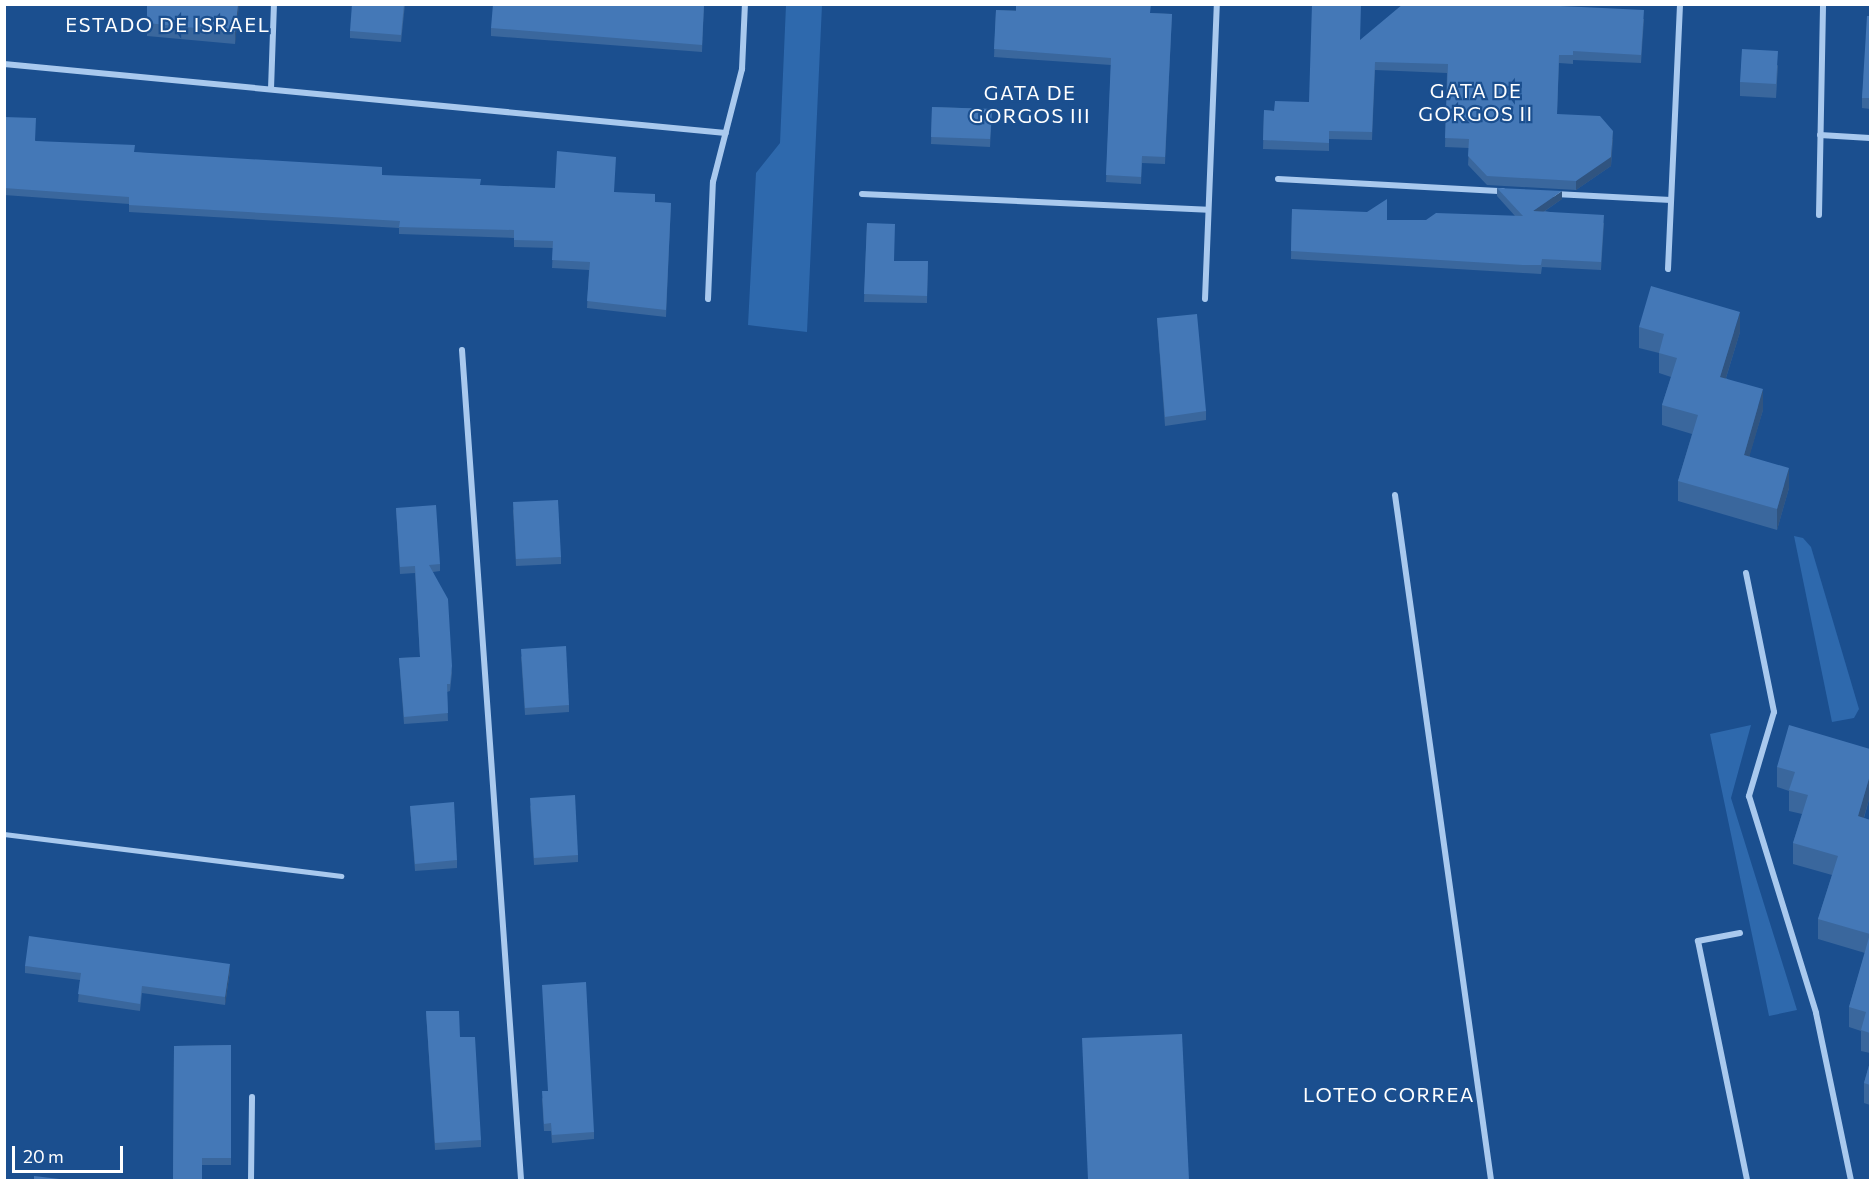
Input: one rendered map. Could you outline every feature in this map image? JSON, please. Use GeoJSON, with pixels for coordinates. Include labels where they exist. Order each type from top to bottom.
{"type":"FeatureCollection","features":[{"type":"Feature","properties":{"kind":"street"},"geometry":{"type":"LineString","coordinates":[[271,89],[274,4]]}},
{"type":"Feature","properties":{"kind":"street"},"geometry":{"type":"LineString","coordinates":[[708,299],[713,182],[742,69],[745,4]]}},
{"type":"Feature","properties":{"kind":"street"},"geometry":{"type":"LineString","coordinates":[[1205,299],[1216,4]]}},
{"type":"Feature","properties":{"kind":"street"},"geometry":{"type":"LineString","coordinates":[[1668,268],[1680,4]]}},
{"type":"Feature","properties":{"kind":"street"},"geometry":{"type":"LineString","coordinates":[[1819,215],[1822,4]]}},
{"type":"Feature","properties":{"kind":"street"},"geometry":{"type":"LineString","coordinates":[[4,64],[726,133]]}},
{"type":"Feature","properties":{"kind":"street"},"geometry":{"type":"LineString","coordinates":[[1820,135],[1870,138]]}},
{"type":"Feature","properties":{"kind":"street"},"geometry":{"type":"LineString","coordinates":[[1278,179],[1516,192]]}},
{"type":"Feature","properties":{"kind":"street"},"geometry":{"type":"LineString","coordinates":[[1540,193],[1671,200]]}},
{"type":"Feature","properties":{"kind":"street"},"geometry":{"type":"LineString","coordinates":[[862,195],[1208,210]]}},
{"type":"Feature","properties":{"kind":"street"},"geometry":{"type":"LineString","coordinates":[[462,350],[521,1180]]}},
{"type":"Feature","properties":{"kind":"street"},"geometry":{"type":"LineString","coordinates":[[1395,495],[1491,1180]]}},
{"type":"Feature","properties":{"kind":"street"},"geometry":{"type":"LineString","coordinates":[[1746,573],[1774,712],[1749,796],[1816,1013],[1851,1180]]}},
{"type":"Feature","properties":{"kind":"street"},"geometry":{"type":"LineString","coordinates":[[1740,933],[1698,941],[1747,1180]]}},
{"type":"Feature","properties":{"kind":"street"},"geometry":{"type":"LineString","coordinates":[[251,1180],[252,1097]]}},
{"type":"Feature","properties":{"kind":"lane"},"geometry":{"type":"LineString","coordinates":[[4,834],[340,876]]}},
{"type":"Feature","properties":{"kind":"shaded area"},"geometry":{"type":"Polygon","coordinates":[[[786,5],[822,5],[807,332],[748,325],[756,173],[780,143],[786,5]]]}},
{"type":"Feature","properties":{"kind":"shaded area"},"geometry":{"type":"Polygon","coordinates":[[[1794,536],[1803,538],[1811,547],[1859,709],[1854,718],[1832,722],[1794,536]]]}},
{"type":"Feature","properties":{"kind":"shaded area"},"geometry":{"type":"Polygon","coordinates":[[[1751,725],[1731,798],[1797,1010],[1769,1016],[1710,734],[1751,725]]]}},
{"type":"Feature","properties":{"kind":"building"},"geometry":{"type":"Polygon","coordinates":[[[147,4],[238,4],[235,32],[147,23],[147,4]]]}},
{"type":"Feature","properties":{"kind":"building"},"geometry":{"type":"Polygon","coordinates":[[[352,4],[404,4],[401,35],[350,31],[352,4]]]}},
{"type":"Feature","properties":{"kind":"building"},"geometry":{"type":"Polygon","coordinates":[[[493,4],[704,4],[702,45],[491,28],[493,4]]]}},
{"type":"Feature","properties":{"kind":"building"},"geometry":{"type":"Polygon","coordinates":[[[1016,4],[1151,4],[1150,13],[1172,14],[1165,157],[1142,156],[1141,177],[1106,175],[1111,58],[994,49],[996,10],[1016,11],[1016,4]]]}},
{"type":"Feature","properties":{"kind":"building"},"geometry":{"type":"Polygon","coordinates":[[[1312,4],[1361,4],[1360,40],[1403,4],[1517,4],[1644,10],[1641,55],[1573,51],[1573,55],[1559,55],[1557,114],[1600,116],[1613,131],[1611,157],[1576,181],[1487,176],[1468,156],[1469,139],[1445,138],[1448,64],[1375,62],[1372,132],[1329,131],[1329,143],[1263,140],[1264,110],[1274,111],[1275,101],[1309,102],[1312,4]]]}},
{"type":"Feature","properties":{"kind":"building"},"geometry":{"type":"Polygon","coordinates":[[[1867,16],[1870,16],[1870,98],[1862,98],[1867,16]]]}},
{"type":"Feature","properties":{"kind":"building"},"geometry":{"type":"Polygon","coordinates":[[[1742,49],[1778,51],[1776,84],[1740,82],[1742,49]]]}},
{"type":"Feature","properties":{"kind":"building"},"geometry":{"type":"Polygon","coordinates":[[[932,107],[992,109],[990,139],[931,137],[932,107]]]}},
{"type":"Feature","properties":{"kind":"building"},"geometry":{"type":"Polygon","coordinates":[[[4,117],[36,118],[35,141],[135,145],[134,152],[382,167],[382,175],[481,179],[480,185],[555,188],[557,151],[616,157],[614,192],[655,194],[655,202],[671,203],[666,310],[587,301],[590,262],[552,260],[553,241],[514,240],[514,230],[399,227],[400,221],[129,205],[129,197],[4,188],[4,117]]]}},
{"type":"Feature","properties":{"kind":"building"},"geometry":{"type":"Polygon","coordinates":[[[1497,188],[1562,191],[1533,211],[1604,215],[1601,262],[1542,259],[1541,265],[1523,265],[1291,251],[1292,209],[1367,212],[1387,199],[1387,220],[1426,220],[1436,213],[1523,216],[1497,188]]]}},
{"type":"Feature","properties":{"kind":"building"},"geometry":{"type":"Polygon","coordinates":[[[867,223],[895,224],[894,261],[928,261],[927,296],[864,294],[867,223]]]}},
{"type":"Feature","properties":{"kind":"building"},"geometry":{"type":"Polygon","coordinates":[[[1651,286],[1740,312],[1720,377],[1763,389],[1744,455],[1789,468],[1777,509],[1678,481],[1698,415],[1662,405],[1677,358],[1659,353],[1664,334],[1639,327],[1651,286]]]}},
{"type":"Feature","properties":{"kind":"building"},"geometry":{"type":"Polygon","coordinates":[[[1197,314],[1206,411],[1165,417],[1157,318],[1197,314]]]}},
{"type":"Feature","properties":{"kind":"building"},"geometry":{"type":"Polygon","coordinates":[[[558,500],[561,557],[516,559],[513,502],[558,500]]]}},
{"type":"Feature","properties":{"kind":"building"},"geometry":{"type":"Polygon","coordinates":[[[436,505],[440,564],[429,565],[448,599],[452,666],[450,684],[447,684],[448,713],[404,717],[399,658],[420,657],[415,566],[400,567],[396,508],[436,505]]]}},
{"type":"Feature","properties":{"kind":"building"},"geometry":{"type":"Polygon","coordinates":[[[566,646],[569,705],[525,708],[521,649],[566,646]]]}},
{"type":"Feature","properties":{"kind":"building"},"geometry":{"type":"Polygon","coordinates":[[[1789,725],[1870,749],[1870,775],[1858,816],[1870,820],[1870,934],[1818,919],[1838,856],[1793,843],[1808,795],[1789,790],[1795,772],[1777,767],[1789,725]]]}},
{"type":"Feature","properties":{"kind":"building"},"geometry":{"type":"Polygon","coordinates":[[[575,795],[578,855],[534,858],[530,798],[575,795]]]}},
{"type":"Feature","properties":{"kind":"building"},"geometry":{"type":"Polygon","coordinates":[[[454,802],[457,860],[415,864],[410,806],[454,802]]]}},
{"type":"Feature","properties":{"kind":"building"},"geometry":{"type":"Polygon","coordinates":[[[1870,934],[1870,1033],[1861,1030],[1866,1012],[1849,1007],[1870,934]]]}},
{"type":"Feature","properties":{"kind":"building"},"geometry":{"type":"Polygon","coordinates":[[[29,936],[230,964],[225,997],[142,986],[140,1004],[78,994],[81,973],[25,966],[29,936]]]}},
{"type":"Feature","properties":{"kind":"building"},"geometry":{"type":"Polygon","coordinates":[[[586,982],[594,1132],[552,1135],[551,1123],[544,1124],[542,1091],[548,1091],[542,985],[586,982]]]}},
{"type":"Feature","properties":{"kind":"building"},"geometry":{"type":"Polygon","coordinates":[[[426,1011],[459,1011],[460,1037],[475,1037],[481,1140],[435,1143],[426,1011]]]}},
{"type":"Feature","properties":{"kind":"building"},"geometry":{"type":"Polygon","coordinates":[[[1182,1034],[1189,1180],[1088,1180],[1082,1038],[1182,1034]]]}},
{"type":"Feature","properties":{"kind":"building"},"geometry":{"type":"Polygon","coordinates":[[[231,1045],[231,1158],[202,1158],[202,1179],[173,1179],[174,1046],[231,1045]]]}},
{"type":"Feature","properties":{"kind":"building"},"geometry":{"type":"Polygon","coordinates":[[[1870,1062],[1870,1085],[1864,1083],[1870,1062]]]}},
{"type":"Feature","properties":{"kind":"building"},"geometry":{"type":"Polygon","coordinates":[[[34,1176],[68,1180],[34,1180],[34,1176]]]}},
{"type":"Feature","properties":{"kind":"district","name":"ESTADO DE ISRAEL"},"geometry":{"type":"Point","coordinates":[168,24]}},
{"type":"Feature","properties":{"kind":"district","name":"GATA DE GORGOS II"},"geometry":{"type":"Point","coordinates":[1476,102]}},
{"type":"Feature","properties":{"kind":"district","name":"GATA DE GORGOS III"},"geometry":{"type":"Point","coordinates":[1030,104]}},
{"type":"Feature","properties":{"kind":"district","name":"LOTEO CORREA"},"geometry":{"type":"Point","coordinates":[1389,1094]}}]}
